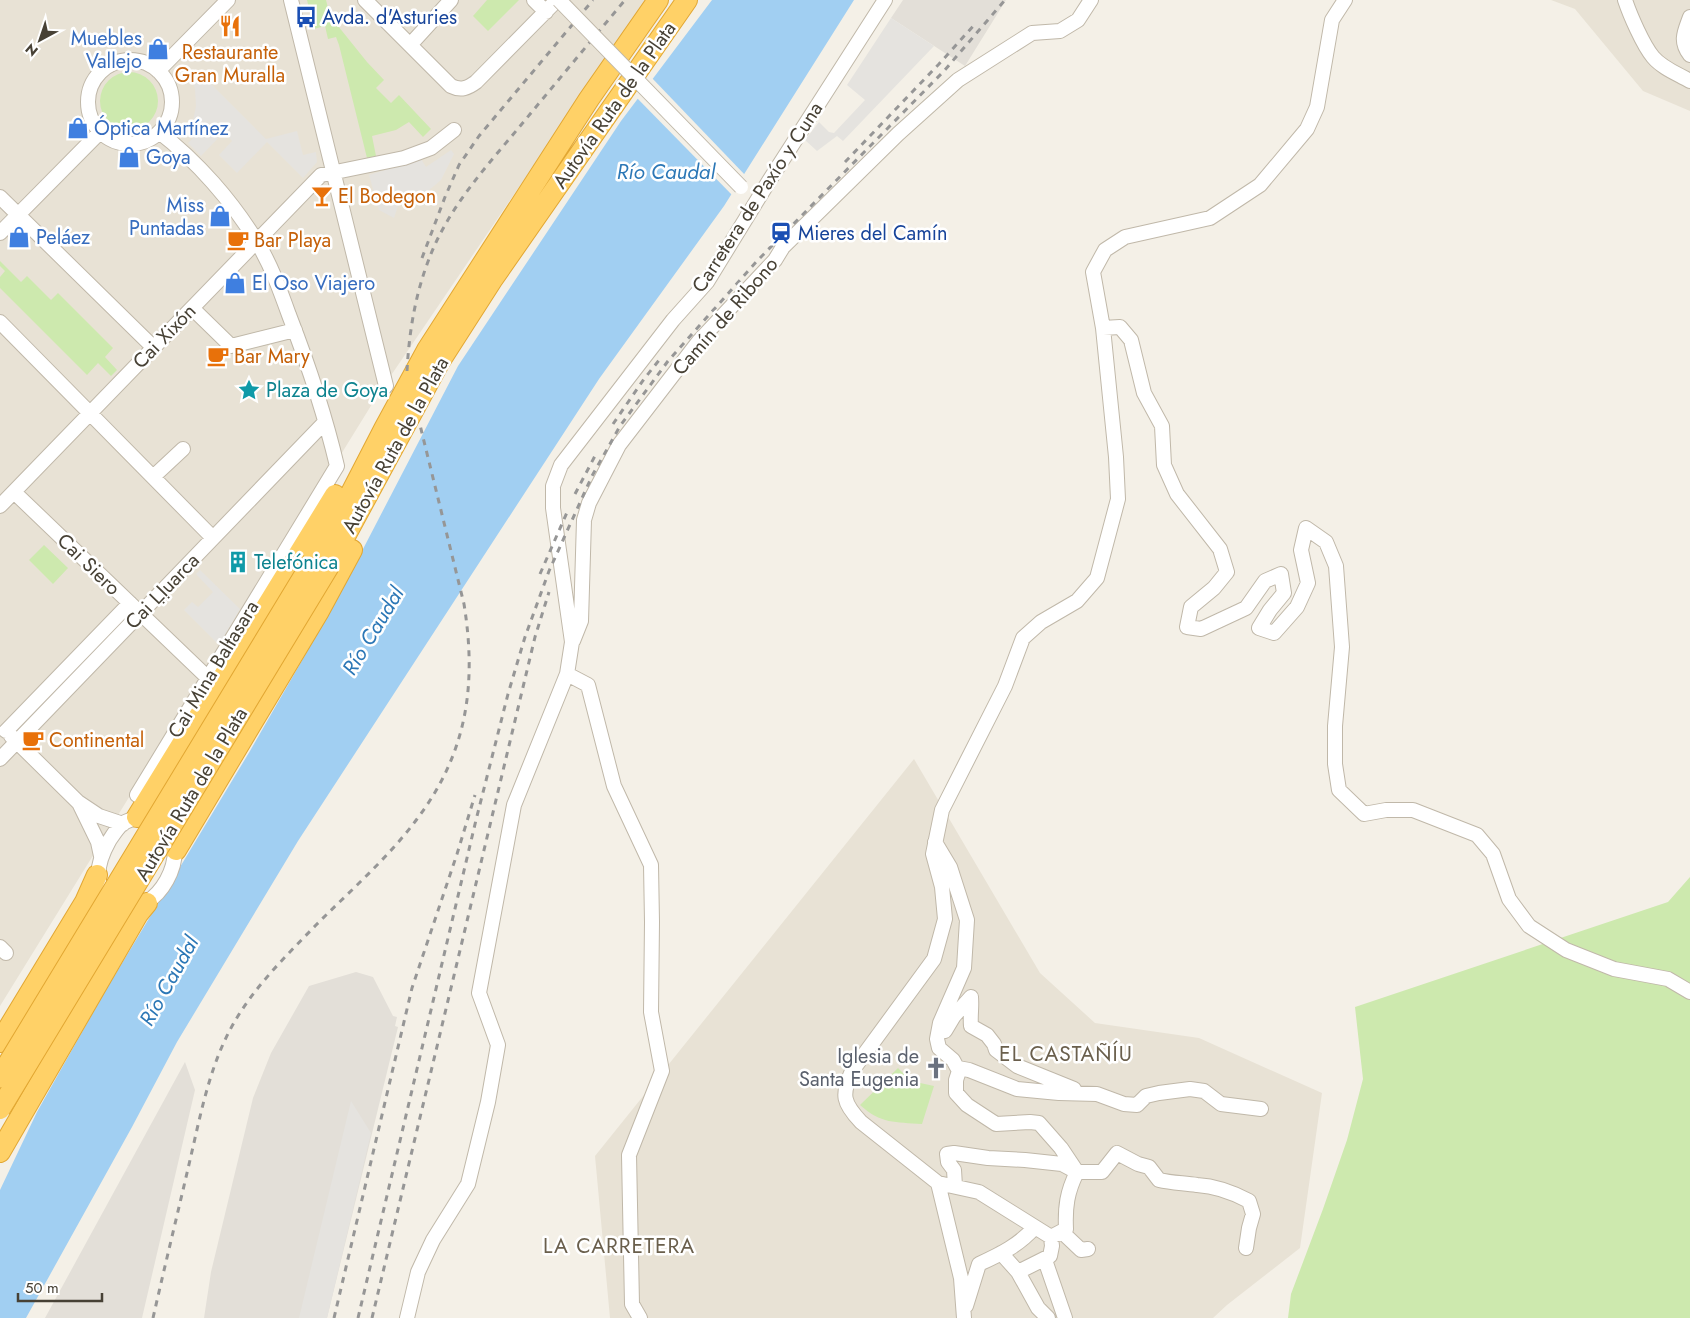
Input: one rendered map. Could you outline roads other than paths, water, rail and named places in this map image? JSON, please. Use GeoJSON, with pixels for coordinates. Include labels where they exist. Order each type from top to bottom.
{"type":"FeatureCollection","features":[{"type":"Feature","properties":{"kind":"highway","name":"Autovía Ruta de la Plata"},"geometry":{"type":"LineString","coordinates":[[0,1077],[321,563],[351,493],[427,350],[589,99],[658,0]]}},
{"type":"Feature","properties":{"kind":"highway","name":"Autovía Ruta de la Plata"},"geometry":{"type":"LineString","coordinates":[[0,1109],[440,361],[492,280],[688,0]]}},
{"type":"Feature","properties":{"kind":"highway"},"geometry":{"type":"LineString","coordinates":[[176,850],[344,568],[410,432],[440,361]]}},
{"type":"Feature","properties":{"kind":"highway"},"geometry":{"type":"LineString","coordinates":[[130,820],[356,462],[384,429]]}},
{"type":"Feature","properties":{"kind":"highway"},"geometry":{"type":"LineString","coordinates":[[0,1042],[85,902],[99,866]]}},
{"type":"Feature","properties":{"kind":"highway"},"geometry":{"type":"LineString","coordinates":[[0,1152],[138,914],[147,903]]}},
{"type":"Feature","properties":{"kind":"street"},"geometry":{"type":"LineString","coordinates":[[158,72],[228,0]]}},
{"type":"Feature","properties":{"kind":"street"},"geometry":{"type":"LineString","coordinates":[[291,0],[386,386]]}},
{"type":"Feature","properties":{"kind":"street"},"geometry":{"type":"LineString","coordinates":[[365,0],[451,86],[457,89],[464,89],[476,82],[558,0],[756,202]]}},
{"type":"Feature","properties":{"kind":"street"},"geometry":{"type":"LineString","coordinates":[[410,45],[451,0]]}},
{"type":"Feature","properties":{"kind":"street"},"geometry":{"type":"LineString","coordinates":[[534,0],[546,12]]}},
{"type":"Feature","properties":{"kind":"street","name":"Carretera de Paxío y Cuna"},"geometry":{"type":"LineString","coordinates":[[572,642],[553,508],[553,486],[561,465],[673,320],[707,282],[885,0]]}},
{"type":"Feature","properties":{"kind":"street","name":"Camín de Ribono"},"geometry":{"type":"LineString","coordinates":[[572,642],[580,621],[584,520],[589,503],[619,445],[699,341],[775,260],[783,247],[898,134],[958,80],[1032,33],[1060,31],[1078,20],[1091,0]]}},
{"type":"Feature","properties":{"kind":"street"},"geometry":{"type":"LineString","coordinates":[[1088,1249],[1081,1250],[1056,1234],[1035,1226],[979,1192],[938,1183],[861,1122],[850,1111],[846,1103],[846,1084],[852,1071],[934,959],[945,919],[942,887],[933,854],[942,810],[1005,686],[1023,638],[1041,622],[1077,601],[1097,578],[1118,499],[1116,457],[1103,328],[1093,272],[1105,250],[1126,237],[1210,218],[1260,186],[1307,129],[1317,107],[1332,20],[1345,0]]}},
{"type":"Feature","properties":{"kind":"street"},"geometry":{"type":"LineString","coordinates":[[1628,4],[1653,57],[1690,81]]}},
{"type":"Feature","properties":{"kind":"street"},"geometry":{"type":"LineString","coordinates":[[1690,17],[1683,34],[1684,43],[1690,55]]}},
{"type":"Feature","properties":{"kind":"street"},"geometry":{"type":"LineString","coordinates":[[134,60],[147,64],[158,72],[166,82],[171,95],[171,108],[167,121],[159,132],[149,140],[124,144],[112,140],[100,132],[93,123],[88,98],[91,85],[98,74],[108,66],[121,61],[134,60]]}},
{"type":"Feature","properties":{"kind":"street","name":"Cai Xixón"},"geometry":{"type":"LineString","coordinates":[[0,506],[321,175],[404,158],[430,148],[454,130]]}},
{"type":"Feature","properties":{"kind":"street"},"geometry":{"type":"LineString","coordinates":[[0,233],[100,132]]}},
{"type":"Feature","properties":{"kind":"street"},"geometry":{"type":"LineString","coordinates":[[159,132],[186,156],[226,198],[257,241],[277,282],[311,374],[325,422]]}},
{"type":"Feature","properties":{"kind":"street"},"geometry":{"type":"LineString","coordinates":[[0,197],[153,347]]}},
{"type":"Feature","properties":{"kind":"street"},"geometry":{"type":"LineString","coordinates":[[192,308],[230,346],[295,330]]}},
{"type":"Feature","properties":{"kind":"street"},"geometry":{"type":"LineString","coordinates":[[0,322],[213,538]]}},
{"type":"Feature","properties":{"kind":"street"},"geometry":{"type":"LineString","coordinates":[[1103,328],[1120,327],[1131,340],[1144,393],[1162,426],[1164,465],[1177,494],[1220,549],[1227,572],[1214,588],[1191,607],[1187,627],[1201,629],[1246,608],[1265,581],[1281,574],[1284,592],[1259,628],[1274,633],[1296,607],[1308,583],[1301,550],[1306,528],[1326,542],[1336,566],[1342,647],[1335,726],[1335,764],[1339,790],[1364,814],[1386,810],[1413,810],[1477,835],[1493,854],[1509,899],[1529,926],[1566,950],[1614,969],[1668,980],[1690,992]]}},
{"type":"Feature","properties":{"kind":"street","name":"Cai Mina Baltasara"},"geometry":{"type":"LineString","coordinates":[[136,795],[337,466],[325,422]]}},
{"type":"Feature","properties":{"kind":"street","name":"Cai Ḷḷuarca"},"geometry":{"type":"LineString","coordinates":[[0,759],[325,422]]}},
{"type":"Feature","properties":{"kind":"street"},"geometry":{"type":"LineString","coordinates":[[153,477],[183,449]]}},
{"type":"Feature","properties":{"kind":"street","name":"Cai Siero"},"geometry":{"type":"LineString","coordinates":[[14,492],[208,678]]}},
{"type":"Feature","properties":{"kind":"street"},"geometry":{"type":"LineString","coordinates":[[78,802],[98,842],[103,893],[115,902],[129,908],[147,903],[160,890],[173,868],[176,850],[172,832],[161,822],[153,818],[130,820],[99,816],[78,802],[3,728],[130,603]]}},
{"type":"Feature","properties":{"kind":"street"},"geometry":{"type":"LineString","coordinates":[[407,1318],[418,1272],[433,1240],[468,1184],[488,1102],[498,1045],[479,992],[514,805],[567,674],[572,642]]}},
{"type":"Feature","properties":{"kind":"street"},"geometry":{"type":"LineString","coordinates":[[567,674],[588,685],[614,786],[650,865],[652,922],[651,1012],[662,1070],[629,1155],[632,1304],[640,1318]]}},
{"type":"Feature","properties":{"kind":"street"},"geometry":{"type":"LineString","coordinates":[[99,866],[113,834],[130,820]]}},
{"type":"Feature","properties":{"kind":"street"},"geometry":{"type":"LineString","coordinates":[[936,842],[950,867],[967,920],[964,968],[940,1023],[936,1039],[939,1048],[953,1060],[958,1068],[956,1093],[967,1105],[996,1124],[1030,1122],[1040,1124],[1061,1148],[1077,1172]]}},
{"type":"Feature","properties":{"kind":"street"},"geometry":{"type":"LineString","coordinates":[[938,1044],[954,1016],[971,997],[971,1026],[987,1035],[996,1050],[1016,1066],[1088,1094]]}},
{"type":"Feature","properties":{"kind":"street"},"geometry":{"type":"LineString","coordinates":[[958,1068],[969,1070],[1017,1088],[1059,1093],[1097,1094],[1124,1104],[1136,1105],[1146,1096],[1159,1092],[1190,1089],[1204,1091],[1221,1104],[1261,1109]]}},
{"type":"Feature","properties":{"kind":"street"},"geometry":{"type":"LineString","coordinates":[[955,1186],[954,1170],[948,1162],[947,1154],[954,1153],[988,1158],[1062,1164],[1077,1172],[1102,1172],[1117,1153],[1138,1164],[1149,1167],[1159,1180],[1177,1184],[1199,1185],[1237,1195],[1249,1201],[1253,1214],[1248,1228],[1246,1248]]}},
{"type":"Feature","properties":{"kind":"street"},"geometry":{"type":"LineString","coordinates":[[1018,1272],[1050,1256],[1056,1234],[1066,1230],[1065,1209],[1072,1182],[1077,1172]]}},
{"type":"Feature","properties":{"kind":"street"},"geometry":{"type":"LineString","coordinates":[[938,1183],[961,1278],[964,1314]]}},
{"type":"Feature","properties":{"kind":"street"},"geometry":{"type":"LineString","coordinates":[[964,1314],[979,1264],[1024,1239],[1035,1226]]}},
{"type":"Feature","properties":{"kind":"street"},"geometry":{"type":"LineString","coordinates":[[1001,1253],[1018,1272],[1038,1308],[1048,1318]]}},
{"type":"Feature","properties":{"kind":"street"},"geometry":{"type":"LineString","coordinates":[[1045,1260],[1065,1318]]}},
{"type":"Feature","properties":{"kind":"water","name":"Río Caudal"},"geometry":{"type":"Polygon","coordinates":[[[712,0],[854,0],[724,206],[599,379],[298,841],[177,1042],[26,1318],[0,1318],[0,1190],[37,1112],[104,993],[250,751],[335,603],[458,366],[621,121],[712,0]]]}},
{"type":"Feature","properties":{"kind":"railway"},"geometry":{"type":"LineString","coordinates":[[422,258],[459,165],[479,136],[593,0]]}},
{"type":"Feature","properties":{"kind":"railway"},"geometry":{"type":"LineString","coordinates":[[407,371],[409,343],[416,300],[429,259],[446,222],[482,172],[625,0]]}},
{"type":"Feature","properties":{"kind":"railway"},"geometry":{"type":"LineString","coordinates":[[358,1318],[476,820],[508,694],[525,637],[549,571],[592,476],[620,426],[668,361],[757,261],[944,71],[1005,0]]}},
{"type":"Feature","properties":{"kind":"railway"},"geometry":{"type":"LineString","coordinates":[[845,162],[975,24]]}},
{"type":"Feature","properties":{"kind":"railway"},"geometry":{"type":"LineString","coordinates":[[613,424],[660,359]]}},
{"type":"Feature","properties":{"kind":"railway"},"geometry":{"type":"LineString","coordinates":[[153,1318],[202,1106],[226,1037],[252,995],[272,971],[381,861],[406,833],[434,794],[447,769],[457,743],[464,717],[468,690],[468,634],[464,604],[420,425]]}},
{"type":"Feature","properties":{"kind":"railway"},"geometry":{"type":"LineString","coordinates":[[575,494],[596,454]]}},
{"type":"Feature","properties":{"kind":"railway"},"geometry":{"type":"LineString","coordinates":[[540,574],[568,510]]}},
{"type":"Feature","properties":{"kind":"railway"},"geometry":{"type":"LineString","coordinates":[[372,1318],[535,637],[549,592]]}},
{"type":"Feature","properties":{"kind":"railway"},"geometry":{"type":"LineString","coordinates":[[334,1318],[412,988],[475,795]]}},
{"type":"Feature","properties":{"kind":"place","name":"Avda. d'Asturies"},"geometry":{"type":"Point","coordinates":[306,17]}},
{"type":"Feature","properties":{"kind":"place","name":"Restaurante Gran Muralla"},"geometry":{"type":"Point","coordinates":[230,26]}},
{"type":"Feature","properties":{"kind":"place","name":"Muebles Vallejo"},"geometry":{"type":"Point","coordinates":[158,49]}},
{"type":"Feature","properties":{"kind":"place","name":"Óptica Martínez"},"geometry":{"type":"Point","coordinates":[78,128]}},
{"type":"Feature","properties":{"kind":"place","name":"Goya"},"geometry":{"type":"Point","coordinates":[129,157]}},
{"type":"Feature","properties":{"kind":"place","name":"El Bodegon"},"geometry":{"type":"Point","coordinates":[322,196]}},
{"type":"Feature","properties":{"kind":"place","name":"Miss Puntadas"},"geometry":{"type":"Point","coordinates":[220,216]}},
{"type":"Feature","properties":{"kind":"place","name":"Mieres del Camín"},"geometry":{"type":"Point","coordinates":[781,233]}},
{"type":"Feature","properties":{"kind":"place","name":"Peláez"},"geometry":{"type":"Point","coordinates":[19,237]}},
{"type":"Feature","properties":{"kind":"place","name":"Bar Playa"},"geometry":{"type":"Point","coordinates":[238,240]}},
{"type":"Feature","properties":{"kind":"place","name":"El Oso Viajero"},"geometry":{"type":"Point","coordinates":[235,283]}},
{"type":"Feature","properties":{"kind":"place","name":"Bar Mary"},"geometry":{"type":"Point","coordinates":[218,356]}},
{"type":"Feature","properties":{"kind":"place","name":"Plaza de Goya"},"geometry":{"type":"Point","coordinates":[249,390]}},
{"type":"Feature","properties":{"kind":"place","name":"Telefónica"},"geometry":{"type":"Point","coordinates":[238,562]}},
{"type":"Feature","properties":{"kind":"place","name":"Continental"},"geometry":{"type":"Point","coordinates":[33,740]}},
{"type":"Feature","properties":{"kind":"place","name":"Iglesia de Santa Eugenia"},"geometry":{"type":"Point","coordinates":[936,1068]}},
{"type":"Feature","properties":{"kind":"district","name":"EL CASTAÑÍU"},"geometry":{"type":"Point","coordinates":[1066,1054]}},
{"type":"Feature","properties":{"kind":"district","name":"LA CARRETERA"},"geometry":{"type":"Point","coordinates":[619,1246]}}]}
